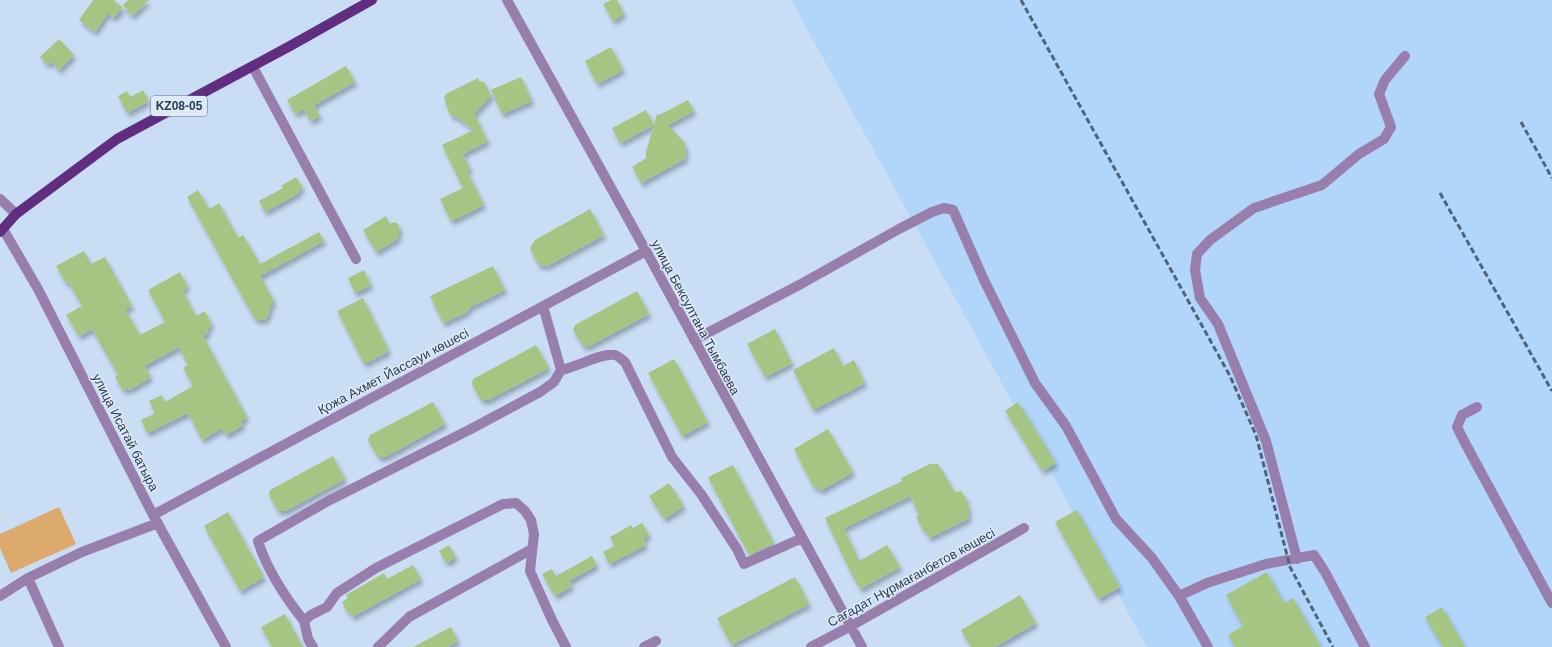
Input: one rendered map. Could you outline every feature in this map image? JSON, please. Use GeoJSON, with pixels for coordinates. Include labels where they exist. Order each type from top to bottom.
{"type":"FeatureCollection","features":[{"type":"Feature","properties":{"kind":"main road","name":"KZ08-05"},"geometry":{"type":"LineString","coordinates":[[2,231],[16,214],[117,139],[372,0]]}},
{"type":"Feature","properties":{"kind":"street","name":"улица Бексултана Тымбаева"},"geometry":{"type":"LineString","coordinates":[[507,0],[646,250],[862,647]]}},
{"type":"Feature","properties":{"kind":"street"},"geometry":{"type":"LineString","coordinates":[[1297,558],[1266,440],[1218,324],[1200,298],[1195,270],[1197,254],[1210,240],[1254,208],[1322,185],[1359,154],[1384,139],[1391,127],[1378,94],[1384,80],[1405,56]]}},
{"type":"Feature","properties":{"kind":"street"},"geometry":{"type":"LineString","coordinates":[[253,66],[356,259]]}},
{"type":"Feature","properties":{"kind":"street"},"geometry":{"type":"LineString","coordinates":[[0,199],[16,214]]}},
{"type":"Feature","properties":{"kind":"street"},"geometry":{"type":"LineString","coordinates":[[694,340],[801,284],[932,212],[944,208],[953,210],[984,280],[1035,384],[1066,426],[1116,519],[1152,558],[1179,596],[1208,647]]}},
{"type":"Feature","properties":{"kind":"street","name":"улица Исатай батыра"},"geometry":{"type":"LineString","coordinates":[[2,231],[38,289],[155,519],[226,647]]}},
{"type":"Feature","properties":{"kind":"street","name":"Қожа Ахмет Йассауи көшесі"},"geometry":{"type":"LineString","coordinates":[[0,596],[28,578],[155,519],[646,250]]}},
{"type":"Feature","properties":{"kind":"street"},"geometry":{"type":"LineString","coordinates":[[313,647],[308,639],[304,621],[285,597],[260,550],[258,541],[328,501],[469,430],[540,392],[554,382],[560,370],[543,306]]}},
{"type":"Feature","properties":{"kind":"street"},"geometry":{"type":"LineString","coordinates":[[560,370],[571,368],[611,354],[617,356],[625,362],[672,457],[701,494],[737,549],[744,564],[802,538]]}},
{"type":"Feature","properties":{"kind":"street"},"geometry":{"type":"LineString","coordinates":[[1477,407],[1462,415],[1457,427],[1552,603]]}},
{"type":"Feature","properties":{"kind":"street"},"geometry":{"type":"LineString","coordinates":[[304,621],[311,615],[327,607],[337,593],[376,568],[503,504],[516,503],[525,511],[530,520],[534,534],[530,571],[566,647]]}},
{"type":"Feature","properties":{"kind":"street","name":"Сағадат Нұрмағанбетов көшесі"},"geometry":{"type":"LineString","coordinates":[[811,647],[1024,528]]}},
{"type":"Feature","properties":{"kind":"street"},"geometry":{"type":"LineString","coordinates":[[378,647],[409,617],[532,549]]}},
{"type":"Feature","properties":{"kind":"street"},"geometry":{"type":"LineString","coordinates":[[1179,596],[1207,583],[1266,564],[1314,555],[1325,572],[1365,647]]}},
{"type":"Feature","properties":{"kind":"street"},"geometry":{"type":"LineString","coordinates":[[28,578],[60,647]]}},
{"type":"Feature","properties":{"kind":"street"},"geometry":{"type":"LineString","coordinates":[[644,647],[656,641]]}},
{"type":"Feature","properties":{"kind":"shaded area"},"geometry":{"type":"Polygon","coordinates":[[[791,0],[1552,0],[1552,647],[1147,647],[791,0]]]}},
{"type":"Feature","properties":{"kind":"shaded area"},"geometry":{"type":"Polygon","coordinates":[[[59,507],[76,544],[11,573],[0,548],[0,534],[59,507]]]}},
{"type":"Feature","properties":{"kind":"building"},"geometry":{"type":"Polygon","coordinates":[[[93,0],[114,0],[123,8],[113,18],[108,13],[95,32],[79,20],[93,0]]]}},
{"type":"Feature","properties":{"kind":"building"},"geometry":{"type":"Polygon","coordinates":[[[128,0],[149,0],[132,16],[123,5],[128,0]]]}},
{"type":"Feature","properties":{"kind":"building"},"geometry":{"type":"Polygon","coordinates":[[[611,0],[617,0],[624,14],[613,21],[603,4],[611,0]]]}},
{"type":"Feature","properties":{"kind":"building"},"geometry":{"type":"Polygon","coordinates":[[[59,39],[74,55],[59,70],[51,61],[48,65],[40,57],[59,39]]]}},
{"type":"Feature","properties":{"kind":"building"},"geometry":{"type":"Polygon","coordinates":[[[611,47],[623,70],[597,84],[585,61],[611,47]]]}},
{"type":"Feature","properties":{"kind":"building"},"geometry":{"type":"Polygon","coordinates":[[[346,66],[355,82],[314,105],[320,116],[310,121],[304,109],[295,114],[287,100],[346,66]]]}},
{"type":"Feature","properties":{"kind":"building"},"geometry":{"type":"Polygon","coordinates":[[[521,77],[532,101],[502,114],[491,90],[521,77]]]}},
{"type":"Feature","properties":{"kind":"building"},"geometry":{"type":"Polygon","coordinates":[[[478,78],[479,81],[484,82],[491,96],[474,114],[488,141],[463,154],[470,169],[467,171],[484,205],[451,221],[440,199],[463,188],[442,145],[474,130],[457,117],[450,115],[444,98],[446,94],[478,78]]]}},
{"type":"Feature","properties":{"kind":"building"},"geometry":{"type":"Polygon","coordinates":[[[143,90],[149,101],[127,113],[118,96],[127,91],[130,97],[143,90]]]}},
{"type":"Feature","properties":{"kind":"building"},"geometry":{"type":"Polygon","coordinates":[[[688,100],[694,111],[668,125],[685,143],[686,158],[641,183],[632,167],[646,158],[646,152],[657,114],[659,115],[688,100]]]}},
{"type":"Feature","properties":{"kind":"building"},"geometry":{"type":"Polygon","coordinates":[[[646,110],[654,125],[620,143],[612,128],[646,110]]]}},
{"type":"Feature","properties":{"kind":"building"},"geometry":{"type":"Polygon","coordinates":[[[296,177],[303,188],[298,191],[299,193],[265,212],[259,201],[283,188],[281,186],[296,177]]]}},
{"type":"Feature","properties":{"kind":"building"},"geometry":{"type":"Polygon","coordinates":[[[198,190],[209,209],[219,203],[238,238],[243,235],[260,264],[319,232],[324,241],[260,276],[274,301],[266,319],[258,320],[254,318],[187,197],[198,190]]]}},
{"type":"Feature","properties":{"kind":"building"},"geometry":{"type":"Polygon","coordinates":[[[590,209],[604,235],[547,266],[538,265],[530,248],[535,240],[590,209]]]}},
{"type":"Feature","properties":{"kind":"building"},"geometry":{"type":"Polygon","coordinates":[[[386,216],[390,224],[395,222],[399,225],[400,232],[397,235],[399,238],[376,252],[363,230],[386,216]]]}},
{"type":"Feature","properties":{"kind":"building"},"geometry":{"type":"Polygon","coordinates":[[[84,251],[91,264],[105,257],[132,306],[125,309],[140,335],[165,322],[148,290],[180,272],[188,287],[182,290],[196,316],[205,311],[212,325],[207,329],[209,332],[203,336],[247,417],[241,421],[243,425],[226,435],[222,428],[202,440],[188,413],[147,433],[141,420],[155,413],[149,401],[162,395],[165,402],[193,386],[183,368],[188,365],[179,347],[144,366],[151,377],[129,390],[128,388],[123,391],[115,377],[118,375],[92,329],[79,336],[66,315],[82,306],[69,283],[65,282],[56,266],[84,251]]]}},
{"type":"Feature","properties":{"kind":"building"},"geometry":{"type":"Polygon","coordinates":[[[493,266],[505,290],[470,307],[467,312],[443,323],[430,296],[493,266]]]}},
{"type":"Feature","properties":{"kind":"building"},"geometry":{"type":"Polygon","coordinates":[[[364,270],[371,285],[355,293],[348,278],[364,270]]]}},
{"type":"Feature","properties":{"kind":"building"},"geometry":{"type":"Polygon","coordinates":[[[637,291],[649,314],[589,346],[583,346],[573,330],[575,325],[637,291]]]}},
{"type":"Feature","properties":{"kind":"building"},"geometry":{"type":"Polygon","coordinates":[[[363,298],[389,351],[364,364],[337,311],[363,298]]]}},
{"type":"Feature","properties":{"kind":"building"},"geometry":{"type":"Polygon","coordinates":[[[775,329],[792,363],[765,377],[747,344],[775,329]]]}},
{"type":"Feature","properties":{"kind":"building"},"geometry":{"type":"Polygon","coordinates":[[[536,345],[549,368],[488,400],[481,400],[472,384],[473,379],[536,345]]]}},
{"type":"Feature","properties":{"kind":"building"},"geometry":{"type":"Polygon","coordinates":[[[834,348],[843,366],[854,360],[865,383],[813,410],[793,370],[834,348]]]}},
{"type":"Feature","properties":{"kind":"building"},"geometry":{"type":"Polygon","coordinates":[[[674,359],[708,422],[682,436],[648,373],[674,359]]]}},
{"type":"Feature","properties":{"kind":"building"},"geometry":{"type":"Polygon","coordinates":[[[433,402],[445,424],[385,457],[378,457],[368,440],[370,435],[433,402]]]}},
{"type":"Feature","properties":{"kind":"building"},"geometry":{"type":"Polygon","coordinates":[[[1018,402],[1056,463],[1042,471],[1005,411],[1018,402]]]}},
{"type":"Feature","properties":{"kind":"building"},"geometry":{"type":"Polygon","coordinates":[[[828,429],[853,472],[820,491],[817,487],[814,488],[794,449],[828,429]]]}},
{"type":"Feature","properties":{"kind":"building"},"geometry":{"type":"Polygon","coordinates":[[[333,456],[345,479],[285,511],[278,511],[269,495],[270,490],[333,456]]]}},
{"type":"Feature","properties":{"kind":"building"},"geometry":{"type":"Polygon","coordinates":[[[930,464],[938,464],[955,492],[961,491],[966,498],[969,511],[968,519],[929,538],[925,530],[923,531],[916,516],[919,515],[910,496],[844,528],[859,561],[887,545],[900,567],[860,589],[825,518],[902,481],[901,478],[930,464]]]}},
{"type":"Feature","properties":{"kind":"building"},"geometry":{"type":"Polygon","coordinates":[[[733,465],[774,543],[749,555],[708,477],[733,465]]]}},
{"type":"Feature","properties":{"kind":"building"},"geometry":{"type":"Polygon","coordinates":[[[669,483],[684,506],[664,519],[649,496],[669,483]]]}},
{"type":"Feature","properties":{"kind":"building"},"geometry":{"type":"Polygon","coordinates":[[[1077,510],[1120,587],[1098,599],[1055,522],[1077,510]]]}},
{"type":"Feature","properties":{"kind":"building"},"geometry":{"type":"Polygon","coordinates":[[[228,512],[264,577],[240,591],[204,526],[228,512]]]}},
{"type":"Feature","properties":{"kind":"building"},"geometry":{"type":"Polygon","coordinates":[[[642,523],[649,535],[643,539],[646,545],[609,564],[603,552],[614,546],[610,537],[631,525],[633,528],[642,523]]]}},
{"type":"Feature","properties":{"kind":"building"},"geometry":{"type":"Polygon","coordinates":[[[449,545],[456,557],[446,563],[439,551],[449,545]]]}},
{"type":"Feature","properties":{"kind":"building"},"geometry":{"type":"Polygon","coordinates":[[[592,556],[597,565],[569,581],[572,586],[555,596],[542,574],[552,569],[556,576],[592,556]]]}},
{"type":"Feature","properties":{"kind":"building"},"geometry":{"type":"Polygon","coordinates":[[[413,565],[421,579],[352,617],[349,611],[347,612],[342,602],[348,598],[346,595],[384,573],[387,579],[413,565]]]}},
{"type":"Feature","properties":{"kind":"building"},"geometry":{"type":"Polygon","coordinates":[[[1267,572],[1284,603],[1293,598],[1321,647],[1235,647],[1228,635],[1243,626],[1226,595],[1267,572]]]}},
{"type":"Feature","properties":{"kind":"building"},"geometry":{"type":"Polygon","coordinates":[[[795,577],[809,604],[731,645],[717,618],[795,577]]]}},
{"type":"Feature","properties":{"kind":"building"},"geometry":{"type":"Polygon","coordinates":[[[1020,595],[1036,623],[995,647],[971,647],[961,630],[1020,595]]]}},
{"type":"Feature","properties":{"kind":"building"},"geometry":{"type":"Polygon","coordinates":[[[1442,607],[1465,647],[1443,647],[1425,617],[1442,607]]]}},
{"type":"Feature","properties":{"kind":"building"},"geometry":{"type":"Polygon","coordinates":[[[285,614],[303,647],[272,647],[261,627],[285,614]]]}},
{"type":"Feature","properties":{"kind":"building"},"geometry":{"type":"Polygon","coordinates":[[[451,627],[458,641],[447,647],[413,647],[451,627]]]}},
{"type":"Feature","properties":{"kind":"railway"},"geometry":{"type":"LineString","coordinates":[[1021,0],[1230,376],[1256,435],[1290,567],[1333,647]]}},
{"type":"Feature","properties":{"kind":"railway"},"geometry":{"type":"LineString","coordinates":[[1521,122],[1552,178]]}},
{"type":"Feature","properties":{"kind":"railway"},"geometry":{"type":"LineString","coordinates":[[1440,193],[1552,391]]}}]}
